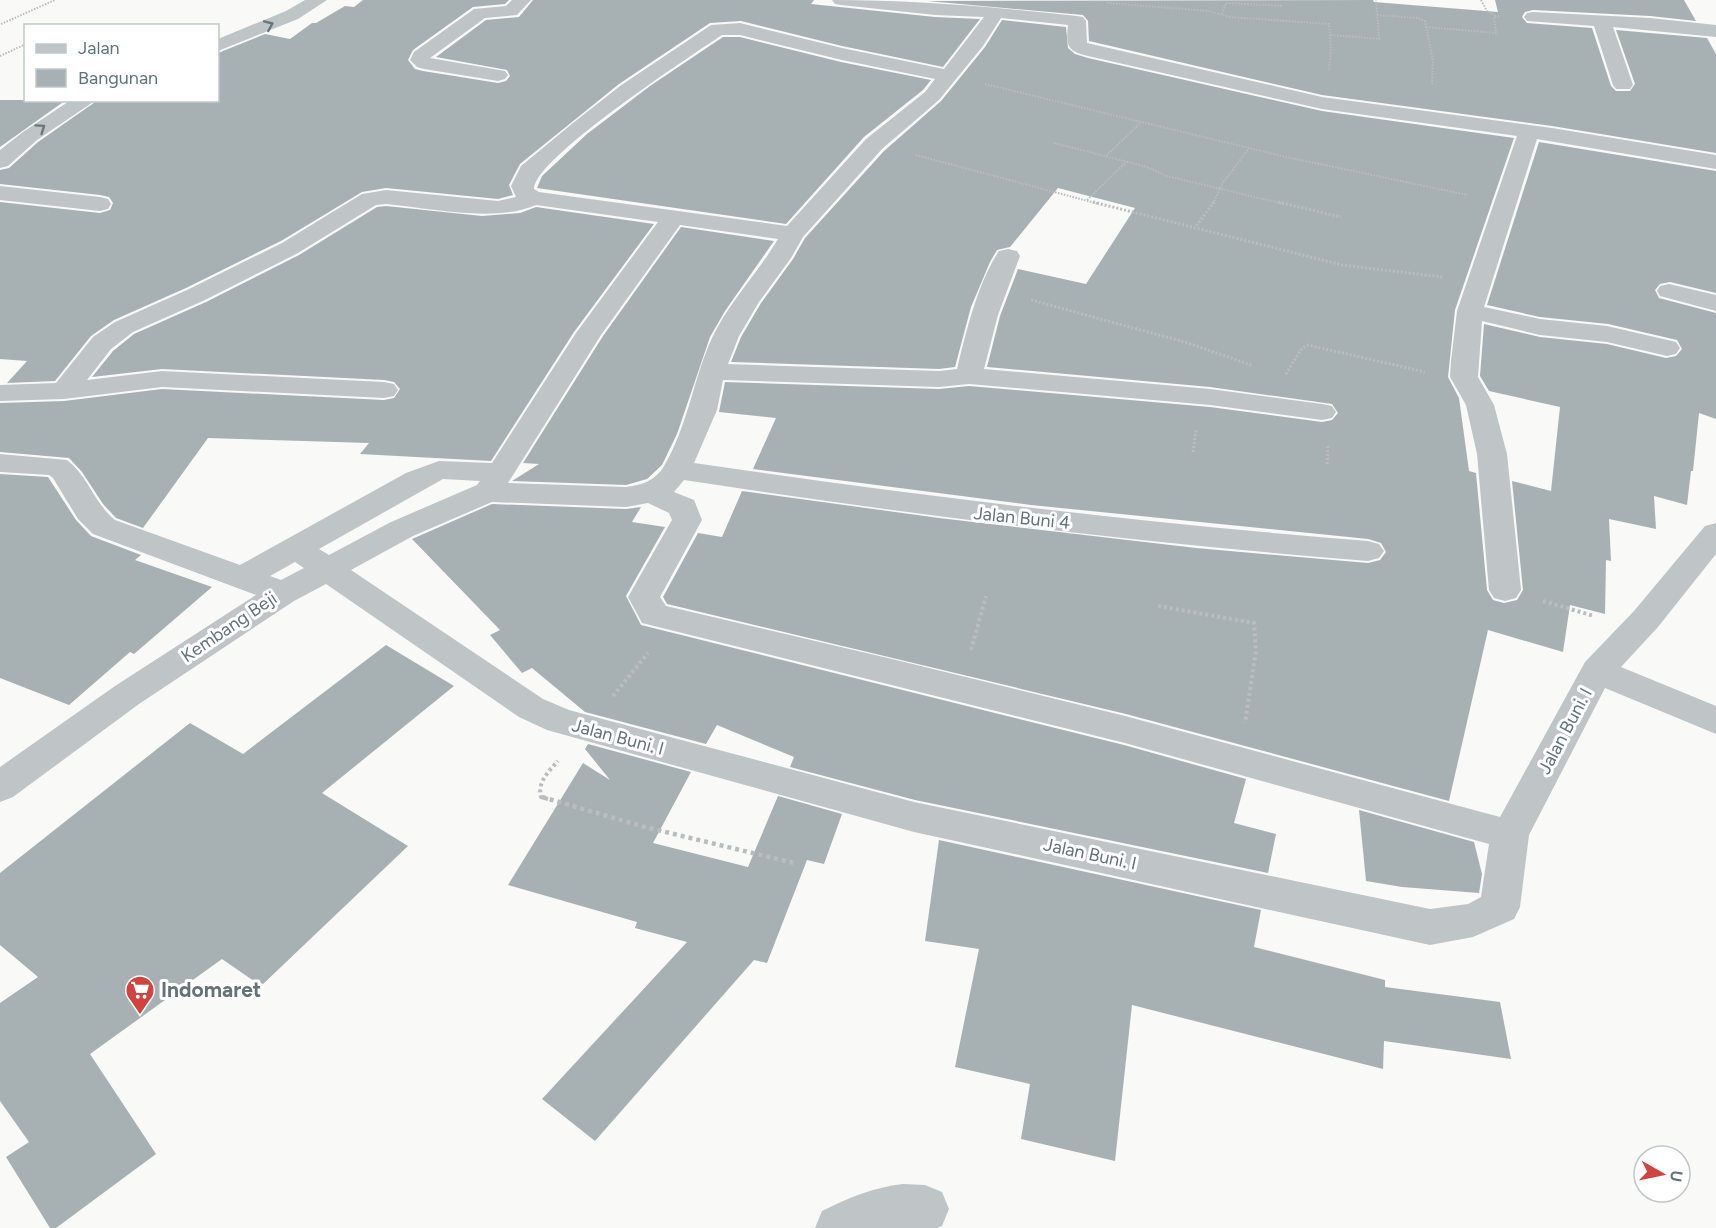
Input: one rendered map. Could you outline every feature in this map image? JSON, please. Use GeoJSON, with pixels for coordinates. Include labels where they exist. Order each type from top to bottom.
{"type":"FeatureCollection","features":[{"type":"Feature","properties":{"kind":"street"},"geometry":{"type":"LineString","coordinates":[[219,45],[291,15],[318,0]]}},
{"type":"Feature","properties":{"kind":"street"},"geometry":{"type":"LineString","coordinates":[[498,75],[424,63],[420,60],[421,56],[480,13],[511,11],[522,0]]}},
{"type":"Feature","properties":{"kind":"street"},"geometry":{"type":"LineString","coordinates":[[841,0],[901,3],[1077,21],[1076,40],[1079,47],[1315,102],[1430,120],[1529,131],[1716,162]]}},
{"type":"Feature","properties":{"kind":"street"},"geometry":{"type":"LineString","coordinates":[[243,578],[416,480],[439,470],[494,482],[626,497],[651,493],[664,485],[677,470],[703,410],[711,372],[726,336],[747,300],[793,234],[874,144],[932,96],[976,42],[996,12]]}},
{"type":"Feature","properties":{"kind":"street"},"geometry":{"type":"LineString","coordinates":[[1533,17],[1716,31]]}},
{"type":"Feature","properties":{"kind":"street"},"geometry":{"type":"LineString","coordinates":[[1602,21],[1623,85]]}},
{"type":"Feature","properties":{"kind":"street"},"geometry":{"type":"LineString","coordinates":[[793,234],[533,198],[524,192],[522,186],[529,171],[627,90],[718,29],[740,29],[842,54],[949,76]]}},
{"type":"Feature","properties":{"kind":"street"},"geometry":{"type":"LineString","coordinates":[[0,161],[30,136],[83,102]]}},
{"type":"Feature","properties":{"kind":"street"},"geometry":{"type":"LineString","coordinates":[[1505,590],[1492,454],[1480,405],[1464,377],[1464,361],[1470,311],[1529,131]]}},
{"type":"Feature","properties":{"kind":"street"},"geometry":{"type":"LineString","coordinates":[[0,193],[100,204]]}},
{"type":"Feature","properties":{"kind":"street"},"geometry":{"type":"LineString","coordinates":[[64,391],[102,343],[124,327],[195,296],[290,248],[370,199],[386,197],[498,208],[515,206],[533,198]]}},
{"type":"Feature","properties":{"kind":"street"},"geometry":{"type":"LineString","coordinates":[[283,593],[494,482],[589,333],[673,218]]}},
{"type":"Feature","properties":{"kind":"street"},"geometry":{"type":"LineString","coordinates":[[969,376],[980,328],[993,289],[1008,256]]}},
{"type":"Feature","properties":{"kind":"street"},"geometry":{"type":"LineString","coordinates":[[1669,291],[1716,303]]}},
{"type":"Feature","properties":{"kind":"street"},"geometry":{"type":"LineString","coordinates":[[1470,311],[1540,327],[1607,334],[1667,348]]}},
{"type":"Feature","properties":{"kind":"street"},"geometry":{"type":"LineString","coordinates":[[711,372],[939,380],[969,376],[1210,397],[1322,412]]}},
{"type":"Feature","properties":{"kind":"street"},"geometry":{"type":"LineString","coordinates":[[0,393],[64,391],[162,379],[384,390]]}},
{"type":"Feature","properties":{"kind":"street","name":"Kembang Beji"},"geometry":{"type":"LineString","coordinates":[[0,463],[57,466],[64,471],[78,499],[95,521],[104,527],[283,593]]}},
{"type":"Feature","properties":{"kind":"street","name":"Jalan Buni 4"},"geometry":{"type":"LineString","coordinates":[[677,470],[992,515],[1227,541],[1368,551]]}},
{"type":"Feature","properties":{"kind":"street"},"geometry":{"type":"LineString","coordinates":[[651,493],[683,507],[687,520],[644,597],[654,615],[959,688],[1240,759],[1360,790],[1510,835]]}},
{"type":"Feature","properties":{"kind":"street","name":"Jalan Buni. I"},"geometry":{"type":"LineString","coordinates":[[296,548],[531,708],[560,721],[914,817],[1430,927],[1473,920],[1500,907],[1510,835],[1597,670],[1642,624],[1715,536]]}},
{"type":"Feature","properties":{"kind":"street","name":"Kembang Beji"},"geometry":{"type":"LineString","coordinates":[[0,787],[127,695],[283,593]]}},
{"type":"Feature","properties":{"kind":"street"},"geometry":{"type":"LineString","coordinates":[[1597,670],[1716,721]]}},
{"type":"Feature","properties":{"kind":"street"},"geometry":{"type":"LineString","coordinates":[[839,1228],[858,1217],[910,1206],[925,1209]]}},
{"type":"Feature","properties":{"kind":"path"},"geometry":{"type":"LineString","coordinates":[[0,24],[55,0]]}},
{"type":"Feature","properties":{"kind":"path"},"geometry":{"type":"LineString","coordinates":[[1331,36],[1379,39],[1376,0]]}},
{"type":"Feature","properties":{"kind":"path"},"geometry":{"type":"LineString","coordinates":[[1481,0],[1487,11],[1497,16],[1533,17]]}},
{"type":"Feature","properties":{"kind":"path"},"geometry":{"type":"LineString","coordinates":[[1103,3],[1209,11],[1329,24],[1331,36],[1329,73],[1315,102]]}},
{"type":"Feature","properties":{"kind":"path"},"geometry":{"type":"LineString","coordinates":[[1222,14],[1226,3],[1283,6]]}},
{"type":"Feature","properties":{"kind":"path"},"geometry":{"type":"LineString","coordinates":[[1377,15],[1423,19],[1433,61],[1430,120]]}},
{"type":"Feature","properties":{"kind":"path"},"geometry":{"type":"LineString","coordinates":[[1426,27],[1496,33],[1494,17],[1497,16]]}},
{"type":"Feature","properties":{"kind":"path"},"geometry":{"type":"LineString","coordinates":[[0,56],[24,45]]}},
{"type":"Feature","properties":{"kind":"path"},"geometry":{"type":"LineString","coordinates":[[949,76],[1369,177],[1506,202]]}},
{"type":"Feature","properties":{"kind":"path"},"geometry":{"type":"LineString","coordinates":[[1106,156],[1141,121]]}},
{"type":"Feature","properties":{"kind":"path"},"geometry":{"type":"LineString","coordinates":[[1054,142],[1147,166],[1167,176],[1220,190],[1341,217]]}},
{"type":"Feature","properties":{"kind":"path"},"geometry":{"type":"LineString","coordinates":[[874,144],[1194,229],[1342,265],[1479,283]]}},
{"type":"Feature","properties":{"kind":"path"},"geometry":{"type":"LineString","coordinates":[[1194,229],[1249,148]]}},
{"type":"Feature","properties":{"kind":"path"},"geometry":{"type":"LineString","coordinates":[[1087,201],[1127,161]]}},
{"type":"Feature","properties":{"kind":"path"},"geometry":{"type":"LineString","coordinates":[[993,289],[1188,344],[1257,366]]}},
{"type":"Feature","properties":{"kind":"path"},"geometry":{"type":"LineString","coordinates":[[1279,406],[1287,372],[1302,348],[1308,345],[1422,372],[1464,377]]}},
{"type":"Feature","properties":{"kind":"path"},"geometry":{"type":"LineString","coordinates":[[1277,370],[1287,372]]}},
{"type":"Feature","properties":{"kind":"path"},"geometry":{"type":"LineString","coordinates":[[959,688],[986,596]]}},
{"type":"Feature","properties":{"kind":"path"},"geometry":{"type":"LineString","coordinates":[[1158,606],[1254,623],[1256,651],[1240,759]]}},
{"type":"Feature","properties":{"kind":"path"},"geometry":{"type":"LineString","coordinates":[[670,619],[645,658],[541,784],[538,792],[541,797],[645,827],[794,863]]}},
{"type":"Feature","properties":{"kind":"building"},"geometry":{"type":"Polygon","coordinates":[[[363,0],[509,0],[505,4],[473,7],[413,50],[408,60],[415,69],[498,83],[506,81],[510,76],[507,70],[436,57],[486,20],[519,17],[533,0],[814,0],[811,4],[935,17],[980,19],[943,67],[842,46],[741,21],[710,23],[619,84],[520,164],[509,185],[513,195],[498,199],[386,188],[362,192],[281,241],[186,288],[114,320],[91,336],[55,381],[7,383],[27,361],[0,359],[0,202],[100,213],[110,210],[113,203],[109,197],[100,195],[0,184],[0,170],[9,168],[38,142],[95,102],[219,102],[219,53],[265,34],[290,39],[312,23],[316,23],[345,6],[354,7],[363,0]]]}},
{"type":"Feature","properties":{"kind":"building"},"geometry":{"type":"Polygon","coordinates":[[[1373,0],[1374,2],[1498,12],[1495,0],[1684,0],[1696,21],[1650,16],[1533,10],[1525,12],[1522,17],[1527,23],[1592,28],[1611,86],[1616,91],[1630,91],[1635,84],[1616,30],[1707,38],[1716,54],[1716,153],[1552,126],[1322,95],[1089,41],[1088,21],[1083,15],[927,1],[1373,0]]]}},
{"type":"Feature","properties":{"kind":"building"},"geometry":{"type":"Polygon","coordinates":[[[1002,20],[1066,27],[1068,48],[1075,54],[1088,58],[1322,111],[1514,138],[1455,310],[1448,377],[1459,398],[1469,471],[1476,473],[1487,590],[1493,600],[1504,603],[1517,600],[1523,590],[1512,481],[1551,491],[1560,407],[1489,391],[1480,376],[1484,324],[1540,337],[1607,344],[1666,358],[1676,356],[1682,349],[1677,340],[1608,324],[1540,317],[1487,305],[1539,142],[1716,171],[1716,293],[1670,282],[1660,284],[1655,290],[1659,298],[1716,313],[1716,419],[1699,413],[1687,505],[1654,496],[1656,529],[1609,519],[1611,561],[1606,560],[1605,614],[1570,605],[1563,652],[1488,630],[1449,801],[1126,714],[667,604],[663,597],[698,533],[722,537],[742,491],[939,518],[1196,548],[1368,563],[1380,560],[1386,552],[1381,543],[1368,539],[1031,505],[753,469],[776,418],[719,412],[725,382],[939,389],[969,386],[1210,407],[1322,422],[1332,420],[1338,413],[1332,404],[1210,387],[987,367],[1000,316],[1018,269],[1086,284],[1135,208],[1058,188],[1010,247],[997,250],[990,262],[971,307],[955,367],[939,369],[731,362],[741,337],[761,303],[793,259],[805,238],[884,151],[941,101],[985,47],[1002,20]]]}},
{"type":"Feature","properties":{"kind":"building"},"geometry":{"type":"Polygon","coordinates":[[[723,37],[740,37],[841,62],[931,80],[923,90],[864,137],[786,224],[537,188],[542,176],[587,134],[650,86],[723,37]]]}},
{"type":"Feature","properties":{"kind":"building"},"geometry":{"type":"Polygon","coordinates":[[[0,100],[63,102],[0,147],[0,100]]]}},
{"type":"Feature","properties":{"kind":"building"},"geometry":{"type":"Polygon","coordinates":[[[377,207],[482,216],[520,213],[536,207],[654,224],[574,332],[491,461],[360,454],[369,443],[208,438],[143,528],[116,518],[69,458],[0,452],[0,403],[64,401],[162,389],[384,400],[394,398],[400,389],[394,382],[384,380],[162,369],[92,377],[113,351],[134,334],[206,302],[299,255],[377,207]]]}},
{"type":"Feature","properties":{"kind":"building"},"geometry":{"type":"Polygon","coordinates":[[[681,227],[774,241],[725,311],[710,337],[677,434],[662,465],[647,479],[626,485],[512,481],[539,464],[523,463],[603,336],[681,227]]]}},
{"type":"Feature","properties":{"kind":"building"},"geometry":{"type":"Polygon","coordinates":[[[0,474],[48,477],[76,520],[91,536],[141,555],[135,560],[212,587],[134,654],[130,652],[69,705],[0,678],[0,474]]]}},
{"type":"Feature","properties":{"kind":"building"},"geometry":{"type":"Polygon","coordinates":[[[492,504],[626,509],[641,507],[632,522],[665,527],[626,596],[641,625],[1124,745],[1246,779],[1234,823],[1276,834],[1268,873],[915,800],[790,767],[794,757],[717,725],[706,744],[585,712],[532,668],[522,673],[490,635],[500,630],[412,539],[492,504]]]}},
{"type":"Feature","properties":{"kind":"building"},"geometry":{"type":"Polygon","coordinates":[[[386,645],[454,686],[322,793],[408,846],[261,986],[222,959],[90,1054],[156,1154],[56,1228],[50,1228],[6,1157],[29,1142],[0,1101],[0,1003],[38,977],[0,945],[0,873],[190,723],[243,754],[386,645]]]}},
{"type":"Feature","properties":{"kind":"building"},"geometry":{"type":"Polygon","coordinates":[[[588,744],[691,772],[653,843],[748,867],[778,796],[842,814],[824,864],[807,860],[767,963],[754,960],[595,1141],[542,1099],[687,942],[635,928],[637,922],[508,885],[583,763],[610,780],[585,749],[588,744]]]}},
{"type":"Feature","properties":{"kind":"building"},"geometry":{"type":"Polygon","coordinates":[[[1359,810],[1474,842],[1482,874],[1479,893],[1402,887],[1366,881],[1359,810]]]}},
{"type":"Feature","properties":{"kind":"building"},"geometry":{"type":"Polygon","coordinates":[[[939,840],[1261,910],[1254,947],[1385,980],[1385,987],[1500,1002],[1511,1059],[1384,1041],[1383,1069],[1132,1005],[1115,1161],[1021,1139],[1030,1084],[955,1067],[979,949],[925,941],[939,840]]]}},
{"type":"Feature","properties":{"kind":"place","name":"Indomaret"},"geometry":{"type":"Point","coordinates":[140,1016]}}]}
